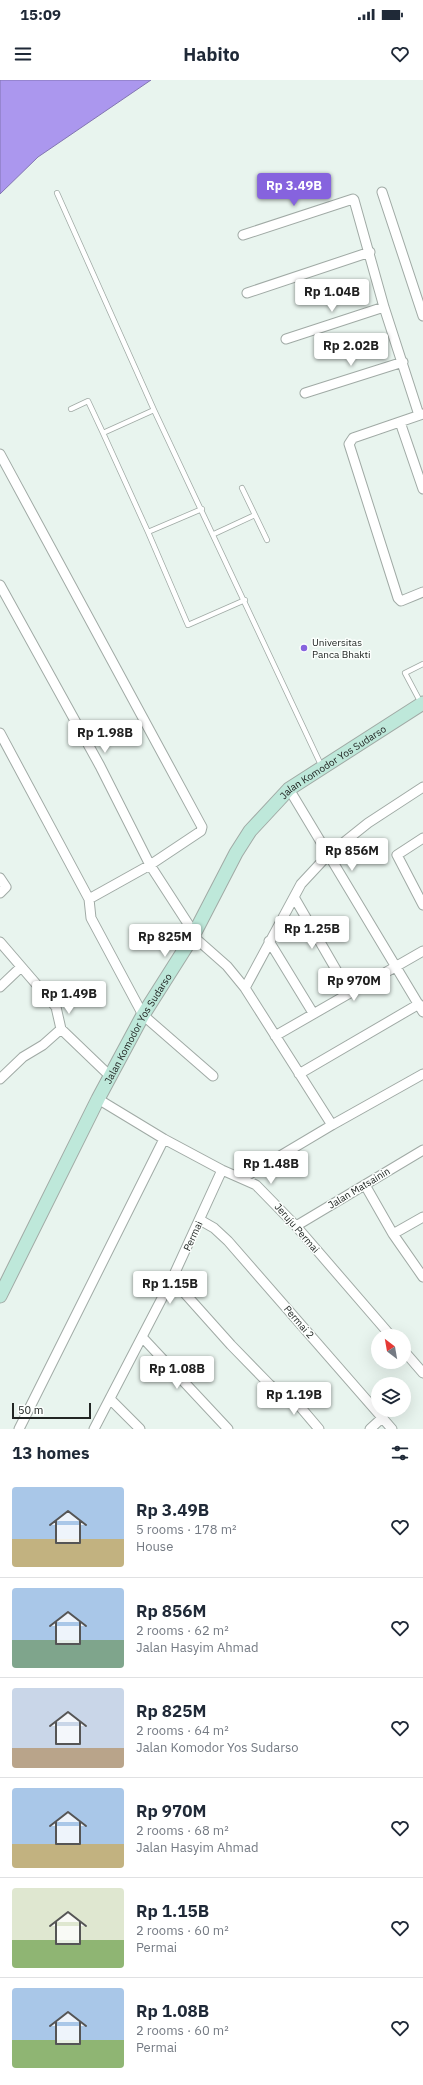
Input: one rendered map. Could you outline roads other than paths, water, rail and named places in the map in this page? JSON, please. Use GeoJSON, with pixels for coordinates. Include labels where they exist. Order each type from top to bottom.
{"type":"FeatureCollection","features":[{"type":"Feature","properties":{"kind":"street"},"geometry":{"type":"LineString","coordinates":[[382,192],[423,316]]}},
{"type":"Feature","properties":{"kind":"street"},"geometry":{"type":"LineString","coordinates":[[243,236],[353,199],[357,206],[384,307],[421,414],[353,438],[349,444],[398,598],[402,601],[423,592]]}},
{"type":"Feature","properties":{"kind":"street"},"geometry":{"type":"LineString","coordinates":[[247,293],[370,252]]}},
{"type":"Feature","properties":{"kind":"street"},"geometry":{"type":"LineString","coordinates":[[286,339],[384,307]]}},
{"type":"Feature","properties":{"kind":"street"},"geometry":{"type":"LineString","coordinates":[[305,393],[403,362]]}},
{"type":"Feature","properties":{"kind":"street"},"geometry":{"type":"LineString","coordinates":[[400,422],[423,489]]}},
{"type":"Feature","properties":{"kind":"street"},"geometry":{"type":"LineString","coordinates":[[0,454],[202,827],[201,831],[150,865],[89,898]]}},
{"type":"Feature","properties":{"kind":"street"},"geometry":{"type":"LineString","coordinates":[[0,585],[100,766],[150,865],[194,934],[227,966],[245,988],[332,1125]]}},
{"type":"Feature","properties":{"kind":"street","name":"Jalan Komodor Yos Sudarso"},"geometry":{"type":"LineString","coordinates":[[0,1296],[98,1099],[143,1015],[194,934],[236,854],[250,831],[289,789],[422,704]]}},
{"type":"Feature","properties":{"kind":"street"},"geometry":{"type":"LineString","coordinates":[[0,733],[89,898],[91,918],[143,1015],[213,1076]]}},
{"type":"Feature","properties":{"kind":"street"},"geometry":{"type":"LineString","coordinates":[[245,988],[301,884],[328,855],[368,823],[423,787]]}},
{"type":"Feature","properties":{"kind":"street"},"geometry":{"type":"LineString","coordinates":[[289,789],[421,1008],[299,1074]]}},
{"type":"Feature","properties":{"kind":"street"},"geometry":{"type":"LineString","coordinates":[[423,838],[397,855],[419,890],[423,905]]}},
{"type":"Feature","properties":{"kind":"street"},"geometry":{"type":"LineString","coordinates":[[0,878],[6,889],[0,893]]}},
{"type":"Feature","properties":{"kind":"street"},"geometry":{"type":"LineString","coordinates":[[294,898],[349,992]]}},
{"type":"Feature","properties":{"kind":"street"},"geometry":{"type":"LineString","coordinates":[[270,940],[313,1013]]}},
{"type":"Feature","properties":{"kind":"street"},"geometry":{"type":"LineString","coordinates":[[0,942],[21,967],[44,990],[56,1006],[61,1029],[110,1077]]}},
{"type":"Feature","properties":{"kind":"street"},"geometry":{"type":"LineString","coordinates":[[275,1036],[349,992],[423,951]]}},
{"type":"Feature","properties":{"kind":"street"},"geometry":{"type":"LineString","coordinates":[[0,987],[21,967]]}},
{"type":"Feature","properties":{"kind":"street"},"geometry":{"type":"LineString","coordinates":[[0,1079],[23,1057],[43,1045],[61,1029]]}},
{"type":"Feature","properties":{"kind":"street"},"geometry":{"type":"LineString","coordinates":[[243,1178],[332,1125],[423,1074]]}},
{"type":"Feature","properties":{"kind":"street","name":"Jeruju Permai"},"geometry":{"type":"LineString","coordinates":[[98,1099],[164,1139],[222,1170],[256,1184],[296,1226],[385,1329]]}},
{"type":"Feature","properties":{"kind":"street"},"geometry":{"type":"LineString","coordinates":[[19,1429],[164,1139]]}},
{"type":"Feature","properties":{"kind":"street","name":"Jalan Matsainin"},"geometry":{"type":"LineString","coordinates":[[296,1226],[423,1150]]}},
{"type":"Feature","properties":{"kind":"street","name":"Permai"},"geometry":{"type":"LineString","coordinates":[[94,1429],[172,1278],[222,1170]]}},
{"type":"Feature","properties":{"kind":"street"},"geometry":{"type":"LineString","coordinates":[[365,1185],[393,1234],[422,1275]]}},
{"type":"Feature","properties":{"kind":"street"},"geometry":{"type":"LineString","coordinates":[[393,1234],[423,1217]]}},
{"type":"Feature","properties":{"kind":"street","name":"Permai 2"},"geometry":{"type":"LineString","coordinates":[[200,1220],[214,1228],[228,1240],[392,1429]]}},
{"type":"Feature","properties":{"kind":"street"},"geometry":{"type":"LineString","coordinates":[[172,1278],[236,1350],[270,1385],[274,1388],[285,1389],[319,1429]]}},
{"type":"Feature","properties":{"kind":"street"},"geometry":{"type":"LineString","coordinates":[[142,1338],[228,1429]]}},
{"type":"Feature","properties":{"kind":"street"},"geometry":{"type":"LineString","coordinates":[[411,1359],[421,1369]]}},
{"type":"Feature","properties":{"kind":"street"},"geometry":{"type":"LineString","coordinates":[[110,1398],[139,1429]]}},
{"type":"Feature","properties":{"kind":"street"},"geometry":{"type":"LineString","coordinates":[[370,1429],[382,1418]]}},
{"type":"Feature","properties":{"kind":"lane"},"geometry":{"type":"LineString","coordinates":[[57,193],[154,410],[214,534],[322,767]]}},
{"type":"Feature","properties":{"kind":"lane"},"geometry":{"type":"LineString","coordinates":[[71,409],[88,401],[148,532],[188,625],[245,600]]}},
{"type":"Feature","properties":{"kind":"lane"},"geometry":{"type":"LineString","coordinates":[[103,433],[154,410]]}},
{"type":"Feature","properties":{"kind":"lane"},"geometry":{"type":"LineString","coordinates":[[242,488],[267,540]]}},
{"type":"Feature","properties":{"kind":"lane"},"geometry":{"type":"LineString","coordinates":[[148,532],[202,509]]}},
{"type":"Feature","properties":{"kind":"lane"},"geometry":{"type":"LineString","coordinates":[[214,534],[255,515]]}},
{"type":"Feature","properties":{"kind":"lane"},"geometry":{"type":"LineString","coordinates":[[422,704],[405,673],[423,664]]}},
{"type":"Feature","properties":{"kind":"place","name":"Universitas Panca Bhakti"},"geometry":{"type":"Point","coordinates":[304,648]}}]}
